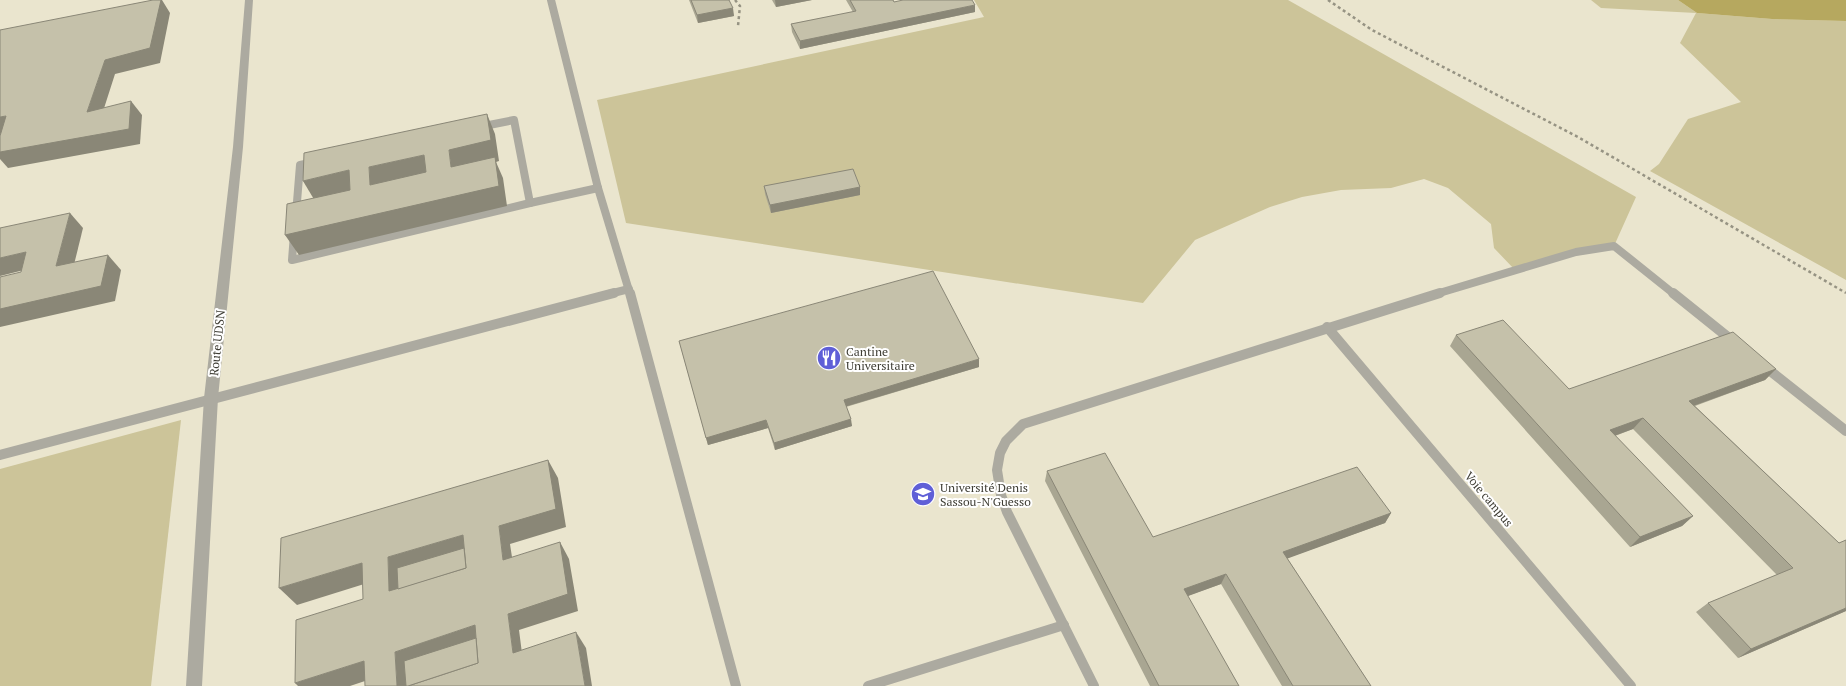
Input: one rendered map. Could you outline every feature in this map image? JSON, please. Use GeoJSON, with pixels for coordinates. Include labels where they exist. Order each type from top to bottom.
{"type":"FeatureCollection","features":[{"type":"Feature","properties":{"kind":"street","name":"Route UDSN"},"geometry":{"type":"LineString","coordinates":[[194,686],[211,398],[238,147],[249,0]]}},
{"type":"Feature","properties":{"kind":"lane"},"geometry":{"type":"LineString","coordinates":[[551,0],[598,188],[629,289],[736,686]]}},
{"type":"Feature","properties":{"kind":"lane"},"geometry":{"type":"LineString","coordinates":[[466,130],[514,120],[530,203]]}},
{"type":"Feature","properties":{"kind":"lane"},"geometry":{"type":"LineString","coordinates":[[319,161],[300,165],[292,260],[598,188]]}},
{"type":"Feature","properties":{"kind":"lane"},"geometry":{"type":"LineString","coordinates":[[1094,686],[1007,512],[997,488],[997,468],[1004,444],[1023,424],[1327,327],[1576,252],[1614,246],[1745,351]]}},
{"type":"Feature","properties":{"kind":"lane"},"geometry":{"type":"LineString","coordinates":[[0,455],[629,289]]}},
{"type":"Feature","properties":{"kind":"lane","name":"Voie campus"},"geometry":{"type":"LineString","coordinates":[[1327,327],[1631,686]]}},
{"type":"Feature","properties":{"kind":"lane"},"geometry":{"type":"LineString","coordinates":[[1760,362],[1846,431]]}},
{"type":"Feature","properties":{"kind":"lane"},"geometry":{"type":"LineString","coordinates":[[868,686],[1064,625]]}},
{"type":"Feature","properties":{"kind":"path"},"geometry":{"type":"LineString","coordinates":[[735,0],[740,6],[738,26]]}},
{"type":"Feature","properties":{"kind":"path"},"geometry":{"type":"LineString","coordinates":[[1328,0],[1372,30],[1578,137],[1846,293]]}},
{"type":"Feature","properties":{"kind":"shaded area"},"geometry":{"type":"Polygon","coordinates":[[[974,0],[1288,0],[1636,197],[1614,246],[1515,270],[1494,248],[1491,224],[1448,188],[1424,179],[1391,188],[1341,190],[1302,197],[1270,207],[1195,240],[1143,303],[626,223],[597,100],[984,17],[974,0]]]}},
{"type":"Feature","properties":{"kind":"shaded area"},"geometry":{"type":"Polygon","coordinates":[[[1591,0],[1678,0],[1697,13],[1772,19],[1846,21],[1846,280],[1650,171],[1659,164],[1688,119],[1741,102],[1680,43],[1696,13],[1601,8],[1591,0]]]}},
{"type":"Feature","properties":{"kind":"shaded area"},"geometry":{"type":"Polygon","coordinates":[[[1678,0],[1846,0],[1846,21],[1772,19],[1697,13],[1678,0]]]}},
{"type":"Feature","properties":{"kind":"shaded area"},"geometry":{"type":"Polygon","coordinates":[[[181,420],[151,686],[0,686],[0,469],[181,420]]]}},
{"type":"Feature","properties":{"kind":"building"},"geometry":{"type":"Polygon","coordinates":[[[161,0],[150,48],[105,60],[87,112],[131,101],[129,129],[0,152],[0,136],[6,116],[0,117],[0,30],[161,0]]]}},
{"type":"Feature","properties":{"kind":"building"},"geometry":{"type":"Polygon","coordinates":[[[691,0],[729,0],[733,8],[697,15],[691,0]]]}},
{"type":"Feature","properties":{"kind":"building"},"geometry":{"type":"Polygon","coordinates":[[[850,0],[893,0],[894,2],[903,0],[972,0],[975,5],[800,41],[791,24],[856,11],[850,0]]]}},
{"type":"Feature","properties":{"kind":"building"},"geometry":{"type":"Polygon","coordinates":[[[487,114],[491,140],[449,150],[451,167],[495,157],[499,186],[285,235],[287,204],[350,190],[349,170],[303,181],[304,153],[487,114]],[[424,155],[369,167],[370,185],[426,172],[424,155]]]}},
{"type":"Feature","properties":{"kind":"building"},"geometry":{"type":"Polygon","coordinates":[[[853,169],[860,187],[770,205],[764,186],[853,169]]]}},
{"type":"Feature","properties":{"kind":"building"},"geometry":{"type":"Polygon","coordinates":[[[70,213],[56,266],[108,255],[101,286],[0,309],[0,277],[21,272],[26,252],[0,258],[0,228],[70,213]]]}},
{"type":"Feature","properties":{"kind":"building","name":"Cantine Universitaire"},"geometry":{"type":"Polygon","coordinates":[[[933,271],[979,359],[844,400],[851,419],[774,443],[766,420],[706,438],[679,341],[933,271]]]}},
{"type":"Feature","properties":{"kind":"building"},"geometry":{"type":"Polygon","coordinates":[[[1503,320],[1569,389],[1733,332],[1776,369],[1689,401],[1839,543],[1846,540],[1846,608],[1751,649],[1708,603],[1793,568],[1643,418],[1610,430],[1693,516],[1640,537],[1456,335],[1503,320]]]}},
{"type":"Feature","properties":{"kind":"building"},"geometry":{"type":"Polygon","coordinates":[[[1105,453],[1153,537],[1357,467],[1391,513],[1283,552],[1371,686],[1293,686],[1226,574],[1184,589],[1239,686],[1159,686],[1047,471],[1105,453]]]}},
{"type":"Feature","properties":{"kind":"building"},"geometry":{"type":"Polygon","coordinates":[[[548,460],[556,509],[499,526],[503,560],[560,542],[568,594],[508,614],[513,653],[576,632],[585,686],[408,686],[478,663],[475,625],[395,652],[397,686],[365,686],[364,661],[295,683],[296,620],[363,599],[362,563],[279,588],[281,538],[548,460]],[[463,535],[388,557],[389,591],[466,568],[463,535]]]}},
{"type":"Feature","properties":{"kind":"building"},"geometry":{"type":"Polygon","coordinates":[[[464,548],[466,568],[398,589],[397,568],[464,548]]]}},
{"type":"Feature","properties":{"kind":"building"},"geometry":{"type":"Polygon","coordinates":[[[476,638],[478,663],[406,686],[404,661],[476,638]]]}},
{"type":"Feature","properties":{"kind":"place","name":"Cantine Universitaire"},"geometry":{"type":"Point","coordinates":[829,358]}},
{"type":"Feature","properties":{"kind":"place","name":"Université Denis Sassou-N'Guesso"},"geometry":{"type":"Point","coordinates":[923,494]}}]}
